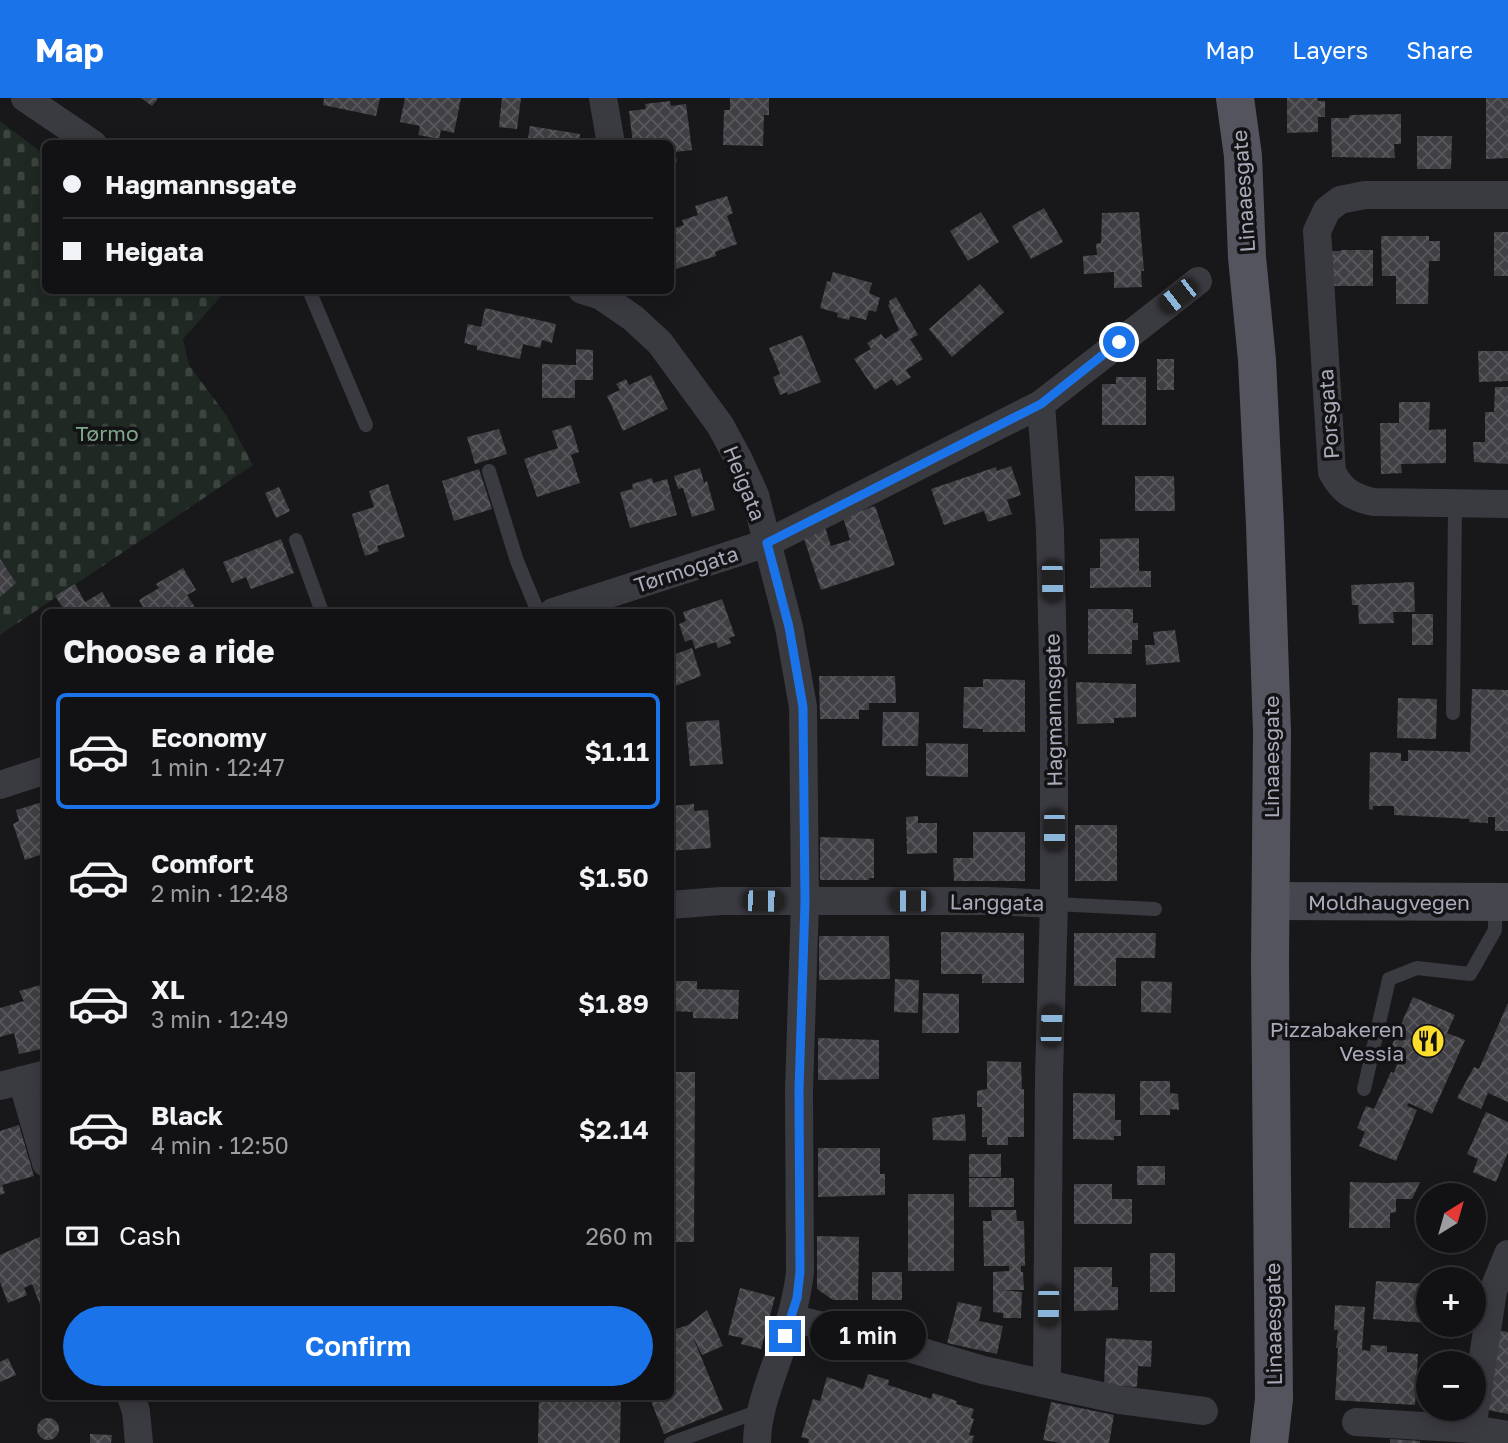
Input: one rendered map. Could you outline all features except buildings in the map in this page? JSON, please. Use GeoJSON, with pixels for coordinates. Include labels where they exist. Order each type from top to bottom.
{"type":"FeatureCollection","features":[{"type":"Feature","properties":{"kind":"main road","name":"Linaaesgate"},"geometry":{"type":"LineString","coordinates":[[1235,98],[1243,156],[1247,257],[1257,360],[1272,732],[1270,901],[1273,1434]]}},
{"type":"Feature","properties":{"kind":"street"},"geometry":{"type":"LineString","coordinates":[[25,98],[87,140]]}},
{"type":"Feature","properties":{"kind":"street"},"geometry":{"type":"LineString","coordinates":[[603,98],[610,140]]}},
{"type":"Feature","properties":{"kind":"street","name":"Porsgata"},"geometry":{"type":"LineString","coordinates":[[1508,195],[1366,195],[1340,200],[1327,210],[1317,231],[1332,472],[1339,484],[1353,498],[1373,502],[1508,505]]}},
{"type":"Feature","properties":{"kind":"street"},"geometry":{"type":"LineString","coordinates":[[1041,404],[1198,281]]}},
{"type":"Feature","properties":{"kind":"street","name":"Heigata"},"geometry":{"type":"LineString","coordinates":[[595,294],[633,304],[720,425],[739,460],[755,495],[789,627],[803,707],[805,902],[799,1090],[800,1272],[792,1318],[768,1384],[757,1443]]}},
{"type":"Feature","properties":{"kind":"street","name":"Tørmogata"},"geometry":{"type":"LineString","coordinates":[[562,609],[767,543],[1041,404]]}},
{"type":"Feature","properties":{"kind":"street","name":"Hagmannsgate"},"geometry":{"type":"LineString","coordinates":[[1041,404],[1051,530],[1054,707],[1047,1384]]}},
{"type":"Feature","properties":{"kind":"street"},"geometry":{"type":"LineString","coordinates":[[0,785],[42,772]]}},
{"type":"Feature","properties":{"kind":"street","name":"Langgata"},"geometry":{"type":"LineString","coordinates":[[674,905],[721,901],[989,901],[1054,904]]}},
{"type":"Feature","properties":{"kind":"street","name":"Moldhaugvegen"},"geometry":{"type":"LineString","coordinates":[[1270,901],[1501,902]]}},
{"type":"Feature","properties":{"kind":"street"},"geometry":{"type":"LineString","coordinates":[[22,1080],[42,1149]]}},
{"type":"Feature","properties":{"kind":"street"},"geometry":{"type":"LineString","coordinates":[[1472,1429],[1498,1318],[1493,1291],[1508,1255]]}},
{"type":"Feature","properties":{"kind":"street"},"geometry":{"type":"LineString","coordinates":[[792,1318],[892,1343],[983,1370],[1120,1400],[1204,1411]]}},
{"type":"Feature","properties":{"kind":"street"},"geometry":{"type":"LineString","coordinates":[[132,1400],[139,1443]]}},
{"type":"Feature","properties":{"kind":"street"},"geometry":{"type":"LineString","coordinates":[[1356,1422],[1472,1429],[1508,1435]]}},
{"type":"Feature","properties":{"kind":"lane"},"geometry":{"type":"LineString","coordinates":[[311,294],[366,425]]}},
{"type":"Feature","properties":{"kind":"lane"},"geometry":{"type":"LineString","coordinates":[[489,471],[517,561],[537,609]]}},
{"type":"Feature","properties":{"kind":"lane"},"geometry":{"type":"LineString","coordinates":[[1453,713],[1455,504]]}},
{"type":"Feature","properties":{"kind":"lane"},"geometry":{"type":"LineString","coordinates":[[296,540],[321,609]]}},
{"type":"Feature","properties":{"kind":"lane"},"geometry":{"type":"LineString","coordinates":[[1364,1089],[1389,979],[1417,968],[1470,974],[1494,930],[1501,902]]}},
{"type":"Feature","properties":{"kind":"lane","name":"Langgata"},"geometry":{"type":"LineString","coordinates":[[1054,904],[1155,909]]}},
{"type":"Feature","properties":{"kind":"lane"},"geometry":{"type":"LineString","coordinates":[[671,1443],[762,1410]]}},
{"type":"Feature","properties":{"kind":"green space","name":"Tørmo"},"geometry":{"type":"Polygon","coordinates":[[[0,121],[42,153],[42,294],[223,294],[183,339],[189,365],[226,415],[253,465],[0,635],[0,121]]]}},
{"type":"Feature","properties":{"kind":"place","name":"Pizzabakeren Vessia"},"geometry":{"type":"Point","coordinates":[1428,1041]}},
{"type":"Feature","properties":{"kind":"route"},"geometry":{"type":"LineString","coordinates":[[785,1336],[797,1298],[800,1272],[799,1090],[805,902],[803,707],[789,627],[767,543],[1041,404],[1119,342]]}}]}
